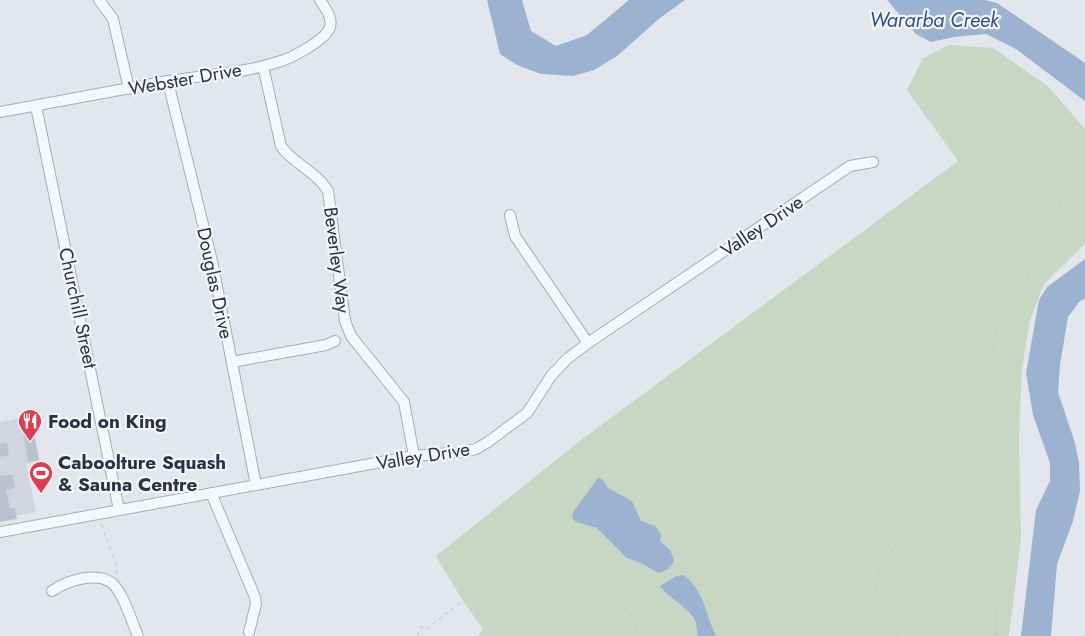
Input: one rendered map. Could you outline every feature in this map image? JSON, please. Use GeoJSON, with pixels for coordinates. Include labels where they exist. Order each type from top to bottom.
{"type":"FeatureCollection","features":[{"type":"Feature","properties":{"kind":"street"},"geometry":{"type":"LineString","coordinates":[[99,0],[113,20],[129,89]]}},
{"type":"Feature","properties":{"kind":"street","name":"Webster Drive"},"geometry":{"type":"LineString","coordinates":[[0,112],[263,66],[295,56],[328,32],[330,22],[328,12],[320,0]]}},
{"type":"Feature","properties":{"kind":"street","name":"Beverley Way"},"geometry":{"type":"LineString","coordinates":[[263,66],[281,146],[286,154],[322,180],[328,190],[345,322],[351,336],[404,402],[414,456]]}},
{"type":"Feature","properties":{"kind":"street","name":"Douglas Drive"},"geometry":{"type":"LineString","coordinates":[[168,82],[212,261],[256,485]]}},
{"type":"Feature","properties":{"kind":"street","name":"Churchill Street"},"geometry":{"type":"LineString","coordinates":[[36,106],[120,510]]}},
{"type":"Feature","properties":{"kind":"street","name":"Valley Drive"},"geometry":{"type":"LineString","coordinates":[[0,532],[414,456],[476,449],[527,413],[551,376],[567,359],[588,343],[850,166],[873,162]]}},
{"type":"Feature","properties":{"kind":"street"},"geometry":{"type":"LineString","coordinates":[[510,215],[515,236],[588,343]]}},
{"type":"Feature","properties":{"kind":"street"},"geometry":{"type":"LineString","coordinates":[[232,362],[335,342]]}},
{"type":"Feature","properties":{"kind":"street"},"geometry":{"type":"LineString","coordinates":[[211,493],[255,597],[256,604],[249,632]]}},
{"type":"Feature","properties":{"kind":"street"},"geometry":{"type":"LineString","coordinates":[[52,591],[60,586],[84,579],[103,579],[112,583],[120,593],[138,636]]}},
{"type":"Feature","properties":{"kind":"path"},"geometry":{"type":"LineString","coordinates":[[992,354],[997,325],[1004,307],[1009,299],[1027,282],[1035,246],[1042,240],[1058,211],[1065,186],[1061,177],[1055,173]]}},
{"type":"Feature","properties":{"kind":"path"},"geometry":{"type":"LineString","coordinates":[[848,491],[856,478],[863,480],[896,536],[896,544],[879,573],[874,601],[879,618],[898,636]]}},
{"type":"Feature","properties":{"kind":"path"},"geometry":{"type":"LineString","coordinates":[[100,521],[116,564],[117,576]]}},
{"type":"Feature","properties":{"kind":"path"},"geometry":{"type":"LineString","coordinates":[[996,636],[997,576]]}},
{"type":"Feature","properties":{"kind":"path"},"geometry":{"type":"LineString","coordinates":[[605,594],[615,596],[625,603],[637,636]]}},
{"type":"Feature","properties":{"kind":"path"},"geometry":{"type":"LineString","coordinates":[[417,636],[422,626],[426,629],[463,601]]}},
{"type":"Feature","properties":{"kind":"shaded area"},"geometry":{"type":"Polygon","coordinates":[[[31,416],[40,461],[26,464],[36,512],[0,519],[0,422],[31,416]]]}},
{"type":"Feature","properties":{"kind":"green space"},"geometry":{"type":"Polygon","coordinates":[[[949,45],[993,48],[1048,86],[1085,129],[1085,244],[1044,284],[1030,320],[1022,368],[1019,435],[1021,539],[1009,636],[478,636],[483,629],[463,601],[436,556],[581,440],[958,161],[907,90],[923,58],[949,45]]]}},
{"type":"Feature","properties":{"kind":"water"},"geometry":{"type":"Polygon","coordinates":[[[487,0],[522,0],[531,31],[556,46],[587,35],[629,0],[685,0],[660,18],[617,56],[594,70],[573,76],[541,74],[517,65],[500,54],[487,0]]]}},
{"type":"Feature","properties":{"kind":"water","name":"Wararba Creek"},"geometry":{"type":"Polygon","coordinates":[[[887,0],[985,0],[997,3],[1085,63],[1085,101],[1016,49],[986,34],[954,37],[931,42],[916,34],[887,0]]]}},
{"type":"Feature","properties":{"kind":"water"},"geometry":{"type":"Polygon","coordinates":[[[1085,259],[1085,299],[1080,301],[1068,317],[1060,365],[1058,392],[1075,443],[1079,463],[1080,491],[1073,521],[1057,564],[1051,636],[1021,636],[1036,510],[1050,481],[1050,463],[1033,415],[1026,373],[1039,300],[1047,287],[1085,259]]]}},
{"type":"Feature","properties":{"kind":"water"},"geometry":{"type":"Polygon","coordinates":[[[598,478],[603,480],[608,488],[632,501],[641,521],[655,526],[661,534],[660,541],[670,550],[674,560],[668,569],[658,573],[643,564],[627,558],[597,528],[576,522],[572,518],[573,512],[598,478]]]}},
{"type":"Feature","properties":{"kind":"water"},"geometry":{"type":"Polygon","coordinates":[[[684,575],[696,589],[704,603],[716,636],[698,636],[696,622],[692,615],[660,586],[676,576],[684,575]]]}},
{"type":"Feature","properties":{"kind":"building"},"geometry":{"type":"Polygon","coordinates":[[[30,416],[39,460],[28,462],[21,418],[30,416]]]}},
{"type":"Feature","properties":{"kind":"building"},"geometry":{"type":"Polygon","coordinates":[[[7,443],[9,455],[0,457],[0,444],[7,443]]]}},
{"type":"Feature","properties":{"kind":"building"},"geometry":{"type":"Polygon","coordinates":[[[0,475],[13,475],[15,488],[6,490],[10,509],[15,508],[17,519],[0,522],[0,475]]]}},
{"type":"Feature","properties":{"kind":"place","name":"Food on King"},"geometry":{"type":"Point","coordinates":[30,442]}},
{"type":"Feature","properties":{"kind":"place","name":"Caboolture Squash & Sauna Centre"},"geometry":{"type":"Point","coordinates":[41,494]}}]}
